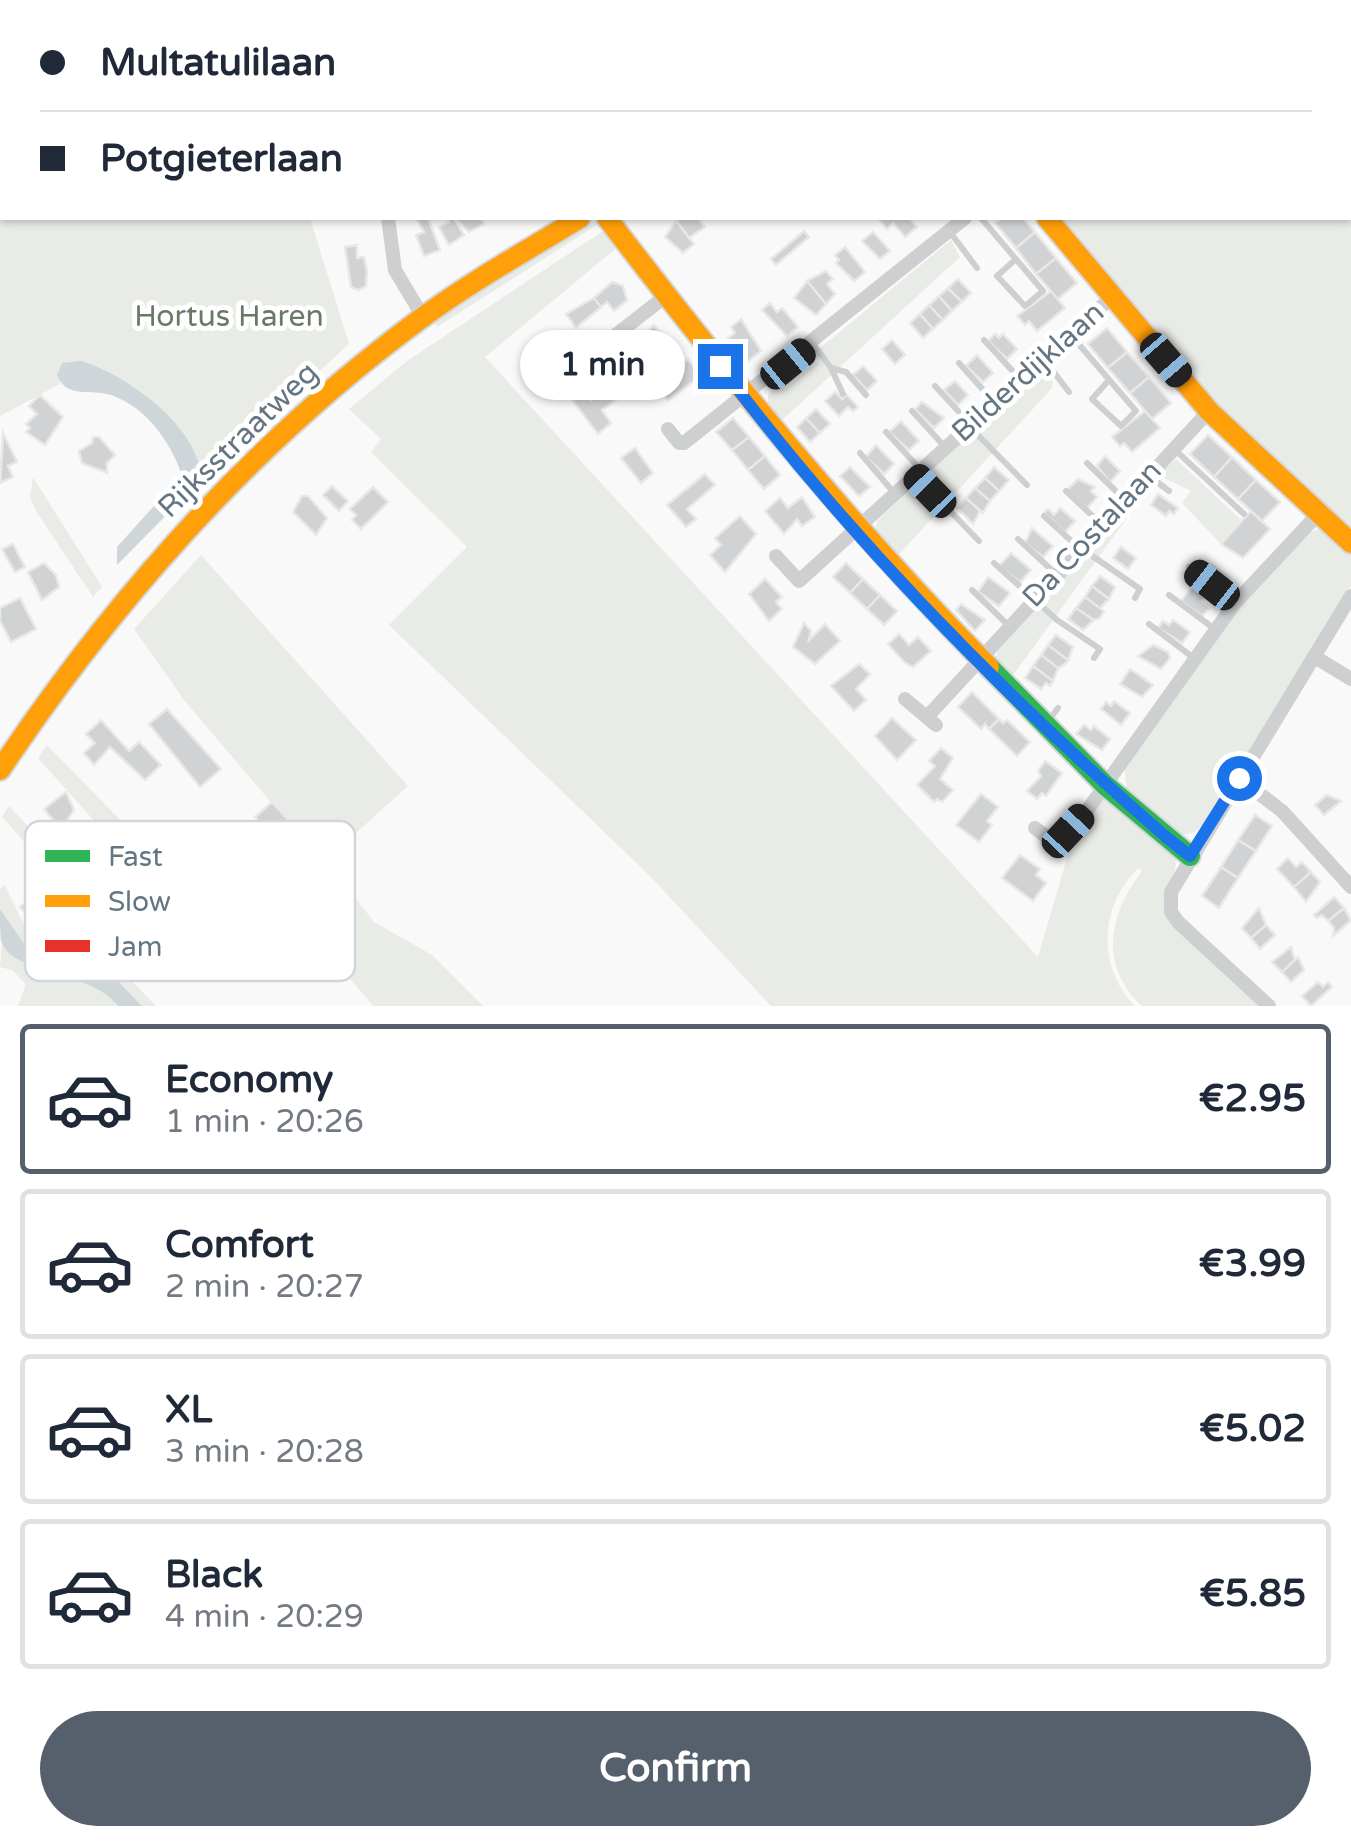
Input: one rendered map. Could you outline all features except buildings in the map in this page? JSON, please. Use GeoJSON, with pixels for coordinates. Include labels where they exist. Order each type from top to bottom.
{"type":"FeatureCollection","features":[{"type":"Feature","properties":{"kind":"street"},"geometry":{"type":"LineString","coordinates":[[388,220],[395,270],[423,318]]}},
{"type":"Feature","properties":{"kind":"street","name":"Rijksstraatweg"},"geometry":{"type":"LineString","coordinates":[[0,770],[90,642],[188,526],[306,413],[423,318],[577,220]]}},
{"type":"Feature","properties":{"kind":"street"},"geometry":{"type":"LineString","coordinates":[[609,220],[744,398],[823,475],[856,529],[935,604],[978,660],[1055,722],[1106,785],[1190,856]]}},
{"type":"Feature","properties":{"kind":"street"},"geometry":{"type":"LineString","coordinates":[[668,429],[684,444],[962,220]]}},
{"type":"Feature","properties":{"kind":"street"},"geometry":{"type":"LineString","coordinates":[[1049,220],[1210,411],[1351,543]]}},
{"type":"Feature","properties":{"kind":"street"},"geometry":{"type":"LineString","coordinates":[[589,356],[667,295]]}},
{"type":"Feature","properties":{"kind":"street","name":"Bilderdijklaan"},"geometry":{"type":"LineString","coordinates":[[776,556],[799,581],[1112,297]]}},
{"type":"Feature","properties":{"kind":"street","name":"Da Costalaan"},"geometry":{"type":"LineString","coordinates":[[905,698],[931,721],[1008,625],[1210,411]]}},
{"type":"Feature","properties":{"kind":"street"},"geometry":{"type":"LineString","coordinates":[[1035,828],[1058,845],[1106,785],[1235,603],[1318,514]]}},
{"type":"Feature","properties":{"kind":"street"},"geometry":{"type":"LineString","coordinates":[[1269,1006],[1178,922],[1171,912],[1171,892],[1351,596]]}},
{"type":"Feature","properties":{"kind":"street"},"geometry":{"type":"LineString","coordinates":[[1315,657],[1351,679]]}},
{"type":"Feature","properties":{"kind":"street"},"geometry":{"type":"LineString","coordinates":[[1239,778],[1282,811],[1351,888]]}},
{"type":"Feature","properties":{"kind":"lane"},"geometry":{"type":"LineString","coordinates":[[983,220],[1016,258],[1043,291],[1025,306],[997,276],[1016,258]]}},
{"type":"Feature","properties":{"kind":"lane"},"geometry":{"type":"LineString","coordinates":[[949,230],[976,268]]}},
{"type":"Feature","properties":{"kind":"lane"},"geometry":{"type":"LineString","coordinates":[[1069,333],[1136,412],[1121,426],[1092,399],[1108,380]]}},
{"type":"Feature","properties":{"kind":"lane"},"geometry":{"type":"LineString","coordinates":[[984,340],[1019,378]]}},
{"type":"Feature","properties":{"kind":"lane"},"geometry":{"type":"LineString","coordinates":[[813,344],[831,368],[843,394]]}},
{"type":"Feature","properties":{"kind":"lane"},"geometry":{"type":"LineString","coordinates":[[1042,357],[1069,392]]}},
{"type":"Feature","properties":{"kind":"lane"},"geometry":{"type":"LineString","coordinates":[[959,362],[994,402]]}},
{"type":"Feature","properties":{"kind":"lane"},"geometry":{"type":"LineString","coordinates":[[831,368],[846,372],[866,395]]}},
{"type":"Feature","properties":{"kind":"lane"},"geometry":{"type":"LineString","coordinates":[[935,386],[1027,485]]}},
{"type":"Feature","properties":{"kind":"lane"},"geometry":{"type":"LineString","coordinates":[[912,411],[945,447]]}},
{"type":"Feature","properties":{"kind":"lane"},"geometry":{"type":"LineString","coordinates":[[886,432],[980,541]]}},
{"type":"Feature","properties":{"kind":"lane"},"geometry":{"type":"LineString","coordinates":[[1172,447],[1244,514]]}},
{"type":"Feature","properties":{"kind":"lane"},"geometry":{"type":"LineString","coordinates":[[860,453],[894,494]]}},
{"type":"Feature","properties":{"kind":"lane"},"geometry":{"type":"LineString","coordinates":[[1087,463],[1124,499]]}},
{"type":"Feature","properties":{"kind":"lane"},"geometry":{"type":"LineString","coordinates":[[1148,474],[1169,491]]}},
{"type":"Feature","properties":{"kind":"lane"},"geometry":{"type":"LineString","coordinates":[[1066,492],[1101,524]]}},
{"type":"Feature","properties":{"kind":"lane"},"geometry":{"type":"LineString","coordinates":[[1044,516],[1079,548],[1140,590],[1135,598]]}},
{"type":"Feature","properties":{"kind":"lane"},"geometry":{"type":"LineString","coordinates":[[1018,539],[1056,574]]}},
{"type":"Feature","properties":{"kind":"lane"},"geometry":{"type":"LineString","coordinates":[[994,563],[1032,599],[1100,650],[1094,658]]}},
{"type":"Feature","properties":{"kind":"lane"},"geometry":{"type":"LineString","coordinates":[[1189,567],[1235,603]]}},
{"type":"Feature","properties":{"kind":"lane"},"geometry":{"type":"LineString","coordinates":[[972,590],[1008,625]]}},
{"type":"Feature","properties":{"kind":"lane"},"geometry":{"type":"LineString","coordinates":[[1170,595],[1216,630]]}},
{"type":"Feature","properties":{"kind":"lane"},"geometry":{"type":"LineString","coordinates":[[1149,624],[1195,659]]}},
{"type":"Feature","properties":{"kind":"green space","name":"Hortus Haren"},"geometry":{"type":"Polygon","coordinates":[[[0,220],[311,220],[349,344],[202,479],[193,452],[173,423],[148,397],[123,381],[59,378],[60,384],[0,416],[0,220]]]}},
{"type":"Feature","properties":{"kind":"green space"},"geometry":{"type":"Polygon","coordinates":[[[588,220],[603,221],[437,327],[433,320],[588,220]]]}},
{"type":"Feature","properties":{"kind":"green space"},"geometry":{"type":"Polygon","coordinates":[[[1059,220],[1351,220],[1351,531],[1216,404],[1059,220]]]}},
{"type":"Feature","properties":{"kind":"green space"},"geometry":{"type":"Polygon","coordinates":[[[609,227],[619,246],[485,357],[1038,957],[1067,858],[1078,842],[1076,833],[1101,800],[1108,800],[1175,857],[1166,914],[1261,1006],[1142,1006],[1119,974],[1113,939],[1122,904],[1142,871],[1139,868],[1116,899],[1108,936],[1114,973],[1135,1006],[771,1006],[650,876],[389,625],[467,547],[371,452],[381,439],[349,409],[407,361],[609,227]]]}},
{"type":"Feature","properties":{"kind":"green space"},"geometry":{"type":"Polygon","coordinates":[[[951,240],[960,257],[779,423],[768,410],[768,395],[779,385],[785,389],[819,361],[813,354],[951,240]]]}},
{"type":"Feature","properties":{"kind":"green space"},"geometry":{"type":"Polygon","coordinates":[[[1044,365],[1053,377],[1052,388],[892,562],[875,539],[877,521],[1044,365]]]}},
{"type":"Feature","properties":{"kind":"green space"},"geometry":{"type":"Polygon","coordinates":[[[1176,459],[1241,520],[1220,543],[1182,503],[1191,491],[1158,475],[1176,459]]]}},
{"type":"Feature","properties":{"kind":"green space"},"geometry":{"type":"Polygon","coordinates":[[[33,477],[102,587],[93,597],[36,511],[30,497],[33,477]]]}},
{"type":"Feature","properties":{"kind":"green space"},"geometry":{"type":"Polygon","coordinates":[[[1153,482],[1011,678],[995,660],[998,650],[1153,482]]]}},
{"type":"Feature","properties":{"kind":"green space"},"geometry":{"type":"Polygon","coordinates":[[[1328,531],[1351,553],[1351,586],[1203,825],[1193,833],[1179,835],[1127,790],[1124,768],[1238,605],[1311,532],[1328,531]]]}},
{"type":"Feature","properties":{"kind":"green space"},"geometry":{"type":"Polygon","coordinates":[[[201,555],[408,786],[355,834],[355,821],[287,821],[184,700],[134,629],[201,555]]]}},
{"type":"Feature","properties":{"kind":"green space"},"geometry":{"type":"Polygon","coordinates":[[[47,745],[121,821],[94,821],[38,758],[47,745]]]}},
{"type":"Feature","properties":{"kind":"green space"},"geometry":{"type":"Polygon","coordinates":[[[9,806],[25,823],[25,843],[2,817],[9,806]]]}},
{"type":"Feature","properties":{"kind":"green space"},"geometry":{"type":"Polygon","coordinates":[[[5,885],[25,925],[25,945],[0,909],[0,889],[5,885]]]}},
{"type":"Feature","properties":{"kind":"green space"},"geometry":{"type":"Polygon","coordinates":[[[355,897],[374,922],[432,955],[483,1006],[373,1006],[352,981],[355,897]]]}},
{"type":"Feature","properties":{"kind":"green space"},"geometry":{"type":"Polygon","coordinates":[[[2,943],[25,963],[25,981],[80,981],[106,994],[118,1006],[18,1006],[26,984],[12,970],[0,967],[2,943]]]}},
{"type":"Feature","properties":{"kind":"green space"},"geometry":{"type":"Polygon","coordinates":[[[118,981],[132,981],[156,1006],[142,1006],[118,981]]]}},
{"type":"Feature","properties":{"kind":"shaded area"},"geometry":{"type":"Polygon","coordinates":[[[81,361],[119,378],[158,405],[188,440],[202,479],[117,565],[117,547],[182,475],[163,438],[135,408],[111,395],[73,390],[61,383],[57,375],[62,363],[81,361]]]}},
{"type":"Feature","properties":{"kind":"shaded area"},"geometry":{"type":"Polygon","coordinates":[[[0,909],[25,945],[25,963],[8,952],[1,941],[0,909]]]}},
{"type":"Feature","properties":{"kind":"shaded area"},"geometry":{"type":"Polygon","coordinates":[[[76,981],[118,981],[142,1006],[118,1006],[76,981]]]}},
{"type":"Feature","properties":{"kind":"traffic: fast"},"geometry":{"type":"LineString","coordinates":[[989,667],[1105,785],[1190,856]]}},
{"type":"Feature","properties":{"kind":"traffic: slow"},"geometry":{"type":"LineString","coordinates":[[0,770],[44,706],[139,585],[190,527],[299,418],[419,320],[577,220]]}},
{"type":"Feature","properties":{"kind":"traffic: slow"},"geometry":{"type":"LineString","coordinates":[[609,220],[791,448],[989,667]]}},
{"type":"Feature","properties":{"kind":"traffic: slow"},"geometry":{"type":"LineString","coordinates":[[1049,220],[1209,411],[1351,543]]}},
{"type":"Feature","properties":{"kind":"route"},"geometry":{"type":"LineString","coordinates":[[720,366],[856,529],[978,660],[1106,785],[1190,856],[1239,778]]}}]}
